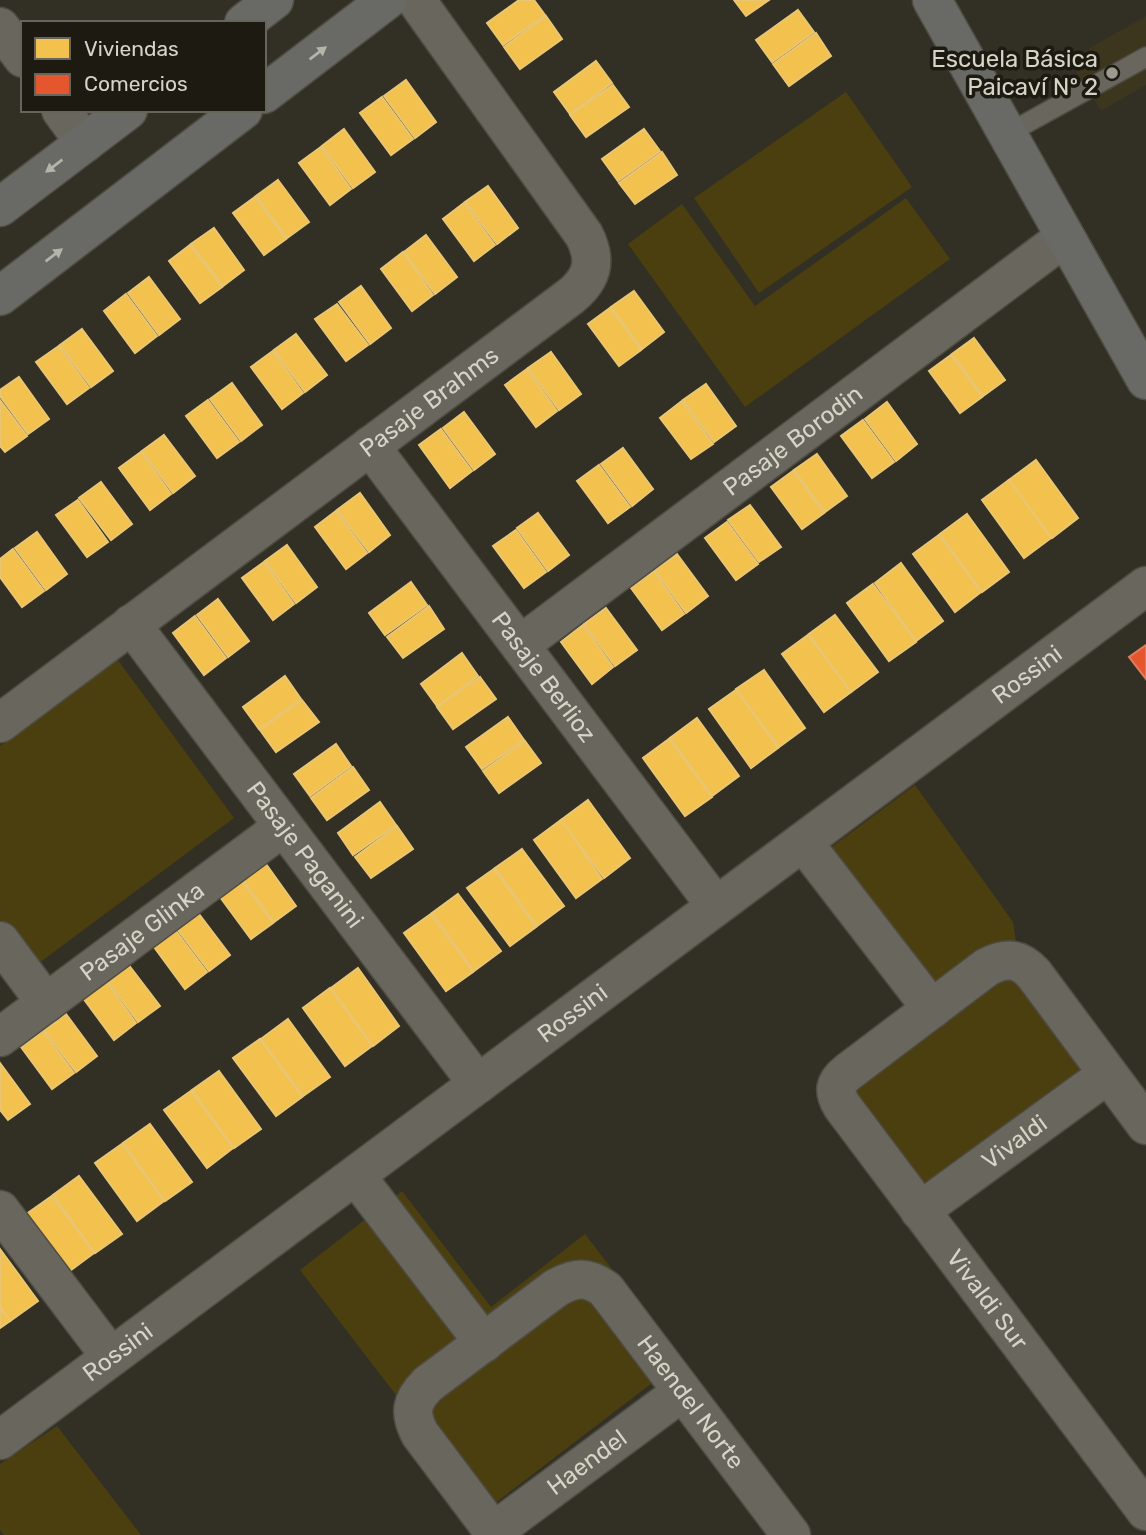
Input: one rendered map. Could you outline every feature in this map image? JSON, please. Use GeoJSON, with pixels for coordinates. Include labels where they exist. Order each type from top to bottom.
{"type":"FeatureCollection","features":[{"type":"Feature","properties":{"kind":"main road"},"geometry":{"type":"LineString","coordinates":[[247,21],[274,0]]}},
{"type":"Feature","properties":{"kind":"main road"},"geometry":{"type":"LineString","coordinates":[[266,92],[387,0]]}},
{"type":"Feature","properties":{"kind":"main road"},"geometry":{"type":"LineString","coordinates":[[935,1],[1146,380]]}},
{"type":"Feature","properties":{"kind":"main road"},"geometry":{"type":"LineString","coordinates":[[0,207],[125,112]]}},
{"type":"Feature","properties":{"kind":"main road"},"geometry":{"type":"LineString","coordinates":[[0,296],[240,112]]}},
{"type":"Feature","properties":{"kind":"street","name":"Pasaje Brahms"},"geometry":{"type":"LineString","coordinates":[[0,723],[581,288],[588,278],[592,256],[584,235],[416,0]]}},
{"type":"Feature","properties":{"kind":"street"},"geometry":{"type":"LineString","coordinates":[[0,27],[21,55]]}},
{"type":"Feature","properties":{"kind":"street"},"geometry":{"type":"LineString","coordinates":[[62,112],[85,143]]}},
{"type":"Feature","properties":{"kind":"street","name":"Pasaje Borodin"},"geometry":{"type":"LineString","coordinates":[[520,645],[1065,237]]}},
{"type":"Feature","properties":{"kind":"street","name":"Pasaje Berlioz"},"geometry":{"type":"LineString","coordinates":[[370,446],[716,906]]}},
{"type":"Feature","properties":{"kind":"street","name":"Rossini"},"geometry":{"type":"LineString","coordinates":[[0,1440],[1146,586]]}},
{"type":"Feature","properties":{"kind":"street","name":"Pasaje Paganini"},"geometry":{"type":"LineString","coordinates":[[131,624],[478,1084]]}},
{"type":"Feature","properties":{"kind":"street","name":"Pasaje Glinka"},"geometry":{"type":"LineString","coordinates":[[0,1037],[283,827]]}},
{"type":"Feature","properties":{"kind":"street"},"geometry":{"type":"LineString","coordinates":[[803,842],[932,1009],[987,967],[1000,961],[1025,965],[1146,1125]]}},
{"type":"Feature","properties":{"kind":"street"},"geometry":{"type":"LineString","coordinates":[[0,941],[46,1003]]}},
{"type":"Feature","properties":{"kind":"street","name":"Vivaldi Sur"},"geometry":{"type":"LineString","coordinates":[[932,1009],[840,1078],[835,1087],[836,1098],[1146,1511]]}},
{"type":"Feature","properties":{"kind":"street","name":"Vivaldi"},"geometry":{"type":"LineString","coordinates":[[920,1211],[1108,1074]]}},
{"type":"Feature","properties":{"kind":"street"},"geometry":{"type":"LineString","coordinates":[[356,1175],[484,1343],[428,1384],[418,1394],[413,1408],[414,1422],[420,1434],[494,1533]]}},
{"type":"Feature","properties":{"kind":"street"},"geometry":{"type":"LineString","coordinates":[[0,1210],[111,1357]]}},
{"type":"Feature","properties":{"kind":"street","name":"Haendel Norte"},"geometry":{"type":"LineString","coordinates":[[484,1343],[556,1288],[569,1281],[583,1279],[596,1282],[606,1290],[791,1535]]}},
{"type":"Feature","properties":{"kind":"street","name":"Haendel"},"geometry":{"type":"LineString","coordinates":[[494,1533],[682,1392]]}},
{"type":"Feature","properties":{"kind":"lane"},"geometry":{"type":"LineString","coordinates":[[1007,134],[1146,57]]}},
{"type":"Feature","properties":{"kind":"shaded area","name":"Escuela Básica Paicaví Nº 2"},"geometry":{"type":"Polygon","coordinates":[[[1146,16],[1146,85],[1101,111],[1069,60],[1146,16]]]}},
{"type":"Feature","properties":{"kind":"shaded area"},"geometry":{"type":"Polygon","coordinates":[[[846,92],[912,187],[759,293],[694,198],[846,92]]]}},
{"type":"Feature","properties":{"kind":"shaded area"},"geometry":{"type":"Polygon","coordinates":[[[906,198],[950,259],[745,407],[628,244],[682,204],[755,306],[906,198]]]}},
{"type":"Feature","properties":{"kind":"shaded area"},"geometry":{"type":"Polygon","coordinates":[[[117,659],[234,818],[35,966],[0,919],[0,746],[117,659]]]}},
{"type":"Feature","properties":{"kind":"shaded area"},"geometry":{"type":"Polygon","coordinates":[[[915,785],[1013,922],[1022,980],[1089,1075],[929,1189],[842,1092],[952,1010],[829,849],[915,785]]]}},
{"type":"Feature","properties":{"kind":"shaded area"},"geometry":{"type":"Polygon","coordinates":[[[402,1191],[491,1307],[585,1234],[682,1360],[485,1511],[300,1270],[402,1191]]]}},
{"type":"Feature","properties":{"kind":"shaded area"},"geometry":{"type":"Polygon","coordinates":[[[57,1426],[141,1535],[4,1535],[0,1530],[0,1464],[57,1426]]]}},
{"type":"Feature","properties":{"kind":"building: Viviendas"},"geometry":{"type":"Polygon","coordinates":[[[519,0],[534,0],[545,15],[503,45],[487,23],[519,0]]]}},
{"type":"Feature","properties":{"kind":"building: Viviendas"},"geometry":{"type":"Polygon","coordinates":[[[734,0],[769,0],[746,16],[734,0]]]}},
{"type":"Feature","properties":{"kind":"building: Viviendas"},"geometry":{"type":"Polygon","coordinates":[[[798,10],[814,32],[772,62],[756,40],[798,10]]]}},
{"type":"Feature","properties":{"kind":"building: Viviendas"},"geometry":{"type":"Polygon","coordinates":[[[546,16],[562,39],[520,69],[504,47],[546,16]]]}},
{"type":"Feature","properties":{"kind":"building: Viviendas"},"geometry":{"type":"Polygon","coordinates":[[[816,33],[831,56],[789,86],[773,64],[816,33]]]}},
{"type":"Feature","properties":{"kind":"building: Viviendas"},"geometry":{"type":"Polygon","coordinates":[[[596,61],[612,83],[570,114],[554,92],[596,61]]]}},
{"type":"Feature","properties":{"kind":"building: Viviendas"},"geometry":{"type":"Polygon","coordinates":[[[406,80],[436,122],[415,138],[384,96],[406,80]]]}},
{"type":"Feature","properties":{"kind":"building: Viviendas"},"geometry":{"type":"Polygon","coordinates":[[[613,85],[629,107],[586,137],[570,115],[613,85]]]}},
{"type":"Feature","properties":{"kind":"building: Viviendas"},"geometry":{"type":"Polygon","coordinates":[[[382,97],[413,139],[391,155],[360,113],[382,97]]]}},
{"type":"Feature","properties":{"kind":"building: Viviendas"},"geometry":{"type":"Polygon","coordinates":[[[344,129],[375,172],[353,188],[322,146],[344,129]]]}},
{"type":"Feature","properties":{"kind":"building: Viviendas"},"geometry":{"type":"Polygon","coordinates":[[[644,129],[660,151],[618,181],[602,159],[644,129]]]}},
{"type":"Feature","properties":{"kind":"building: Viviendas"},"geometry":{"type":"Polygon","coordinates":[[[321,147],[351,189],[330,205],[299,163],[321,147]]]}},
{"type":"Feature","properties":{"kind":"building: Viviendas"},"geometry":{"type":"Polygon","coordinates":[[[662,152],[677,175],[635,204],[619,183],[662,152]]]}},
{"type":"Feature","properties":{"kind":"building: Viviendas"},"geometry":{"type":"Polygon","coordinates":[[[278,180],[309,222],[287,238],[256,196],[278,180]]]}},
{"type":"Feature","properties":{"kind":"building: Viviendas"},"geometry":{"type":"Polygon","coordinates":[[[488,186],[518,228],[497,244],[465,202],[488,186]]]}},
{"type":"Feature","properties":{"kind":"building: Viviendas"},"geometry":{"type":"Polygon","coordinates":[[[255,197],[286,239],[264,255],[233,213],[255,197]]]}},
{"type":"Feature","properties":{"kind":"building: Viviendas"},"geometry":{"type":"Polygon","coordinates":[[[464,203],[495,245],[474,261],[443,219],[464,203]]]}},
{"type":"Feature","properties":{"kind":"building: Viviendas"},"geometry":{"type":"Polygon","coordinates":[[[214,228],[244,270],[223,286],[191,244],[214,228]]]}},
{"type":"Feature","properties":{"kind":"building: Viviendas"},"geometry":{"type":"Polygon","coordinates":[[[426,235],[457,277],[435,294],[404,252],[426,235]]]}},
{"type":"Feature","properties":{"kind":"building: Viviendas"},"geometry":{"type":"Polygon","coordinates":[[[190,245],[222,287],[200,303],[169,261],[190,245]]]}},
{"type":"Feature","properties":{"kind":"building: Viviendas"},"geometry":{"type":"Polygon","coordinates":[[[403,252],[433,295],[412,311],[381,269],[403,252]]]}},
{"type":"Feature","properties":{"kind":"building: Viviendas"},"geometry":{"type":"Polygon","coordinates":[[[149,277],[180,319],[159,335],[128,293],[149,277]]]}},
{"type":"Feature","properties":{"kind":"building: Viviendas"},"geometry":{"type":"Polygon","coordinates":[[[361,286],[391,328],[370,344],[339,302],[361,286]]]}},
{"type":"Feature","properties":{"kind":"building: Viviendas"},"geometry":{"type":"Polygon","coordinates":[[[634,291],[664,332],[642,349],[611,307],[634,291]]]}},
{"type":"Feature","properties":{"kind":"building: Viviendas"},"geometry":{"type":"Polygon","coordinates":[[[126,294],[157,336],[135,353],[104,311],[126,294]]]}},
{"type":"Feature","properties":{"kind":"building: Viviendas"},"geometry":{"type":"Polygon","coordinates":[[[337,304],[368,345],[346,361],[315,319],[337,304]]]}},
{"type":"Feature","properties":{"kind":"building: Viviendas"},"geometry":{"type":"Polygon","coordinates":[[[610,308],[641,350],[619,366],[588,324],[610,308]]]}},
{"type":"Feature","properties":{"kind":"building: Viviendas"},"geometry":{"type":"Polygon","coordinates":[[[82,329],[113,371],[91,387],[60,345],[82,329]]]}},
{"type":"Feature","properties":{"kind":"building: Viviendas"},"geometry":{"type":"Polygon","coordinates":[[[296,334],[327,375],[305,392],[274,350],[296,334]]]}},
{"type":"Feature","properties":{"kind":"building: Viviendas"},"geometry":{"type":"Polygon","coordinates":[[[974,338],[1005,380],[983,396],[952,354],[974,338]]]}},
{"type":"Feature","properties":{"kind":"building: Viviendas"},"geometry":{"type":"Polygon","coordinates":[[[59,346],[89,388],[67,404],[36,362],[59,346]]]}},
{"type":"Feature","properties":{"kind":"building: Viviendas"},"geometry":{"type":"Polygon","coordinates":[[[273,351],[303,393],[282,409],[251,367],[273,351]]]}},
{"type":"Feature","properties":{"kind":"building: Viviendas"},"geometry":{"type":"Polygon","coordinates":[[[551,352],[581,394],[559,410],[528,368],[551,352]]]}},
{"type":"Feature","properties":{"kind":"building: Viviendas"},"geometry":{"type":"Polygon","coordinates":[[[951,355],[982,397],[960,413],[929,371],[951,355]]]}},
{"type":"Feature","properties":{"kind":"building: Viviendas"},"geometry":{"type":"Polygon","coordinates":[[[527,369],[557,411],[536,427],[505,385],[527,369]]]}},
{"type":"Feature","properties":{"kind":"building: Viviendas"},"geometry":{"type":"Polygon","coordinates":[[[19,377],[49,419],[28,434],[0,396],[0,390],[19,377]]]}},
{"type":"Feature","properties":{"kind":"building: Viviendas"},"geometry":{"type":"Polygon","coordinates":[[[232,383],[262,425],[241,441],[210,399],[232,383]]]}},
{"type":"Feature","properties":{"kind":"building: Viviendas"},"geometry":{"type":"Polygon","coordinates":[[[706,384],[736,426],[714,442],[683,400],[706,384]]]}},
{"type":"Feature","properties":{"kind":"building: Viviendas"},"geometry":{"type":"Polygon","coordinates":[[[0,400],[27,436],[5,452],[0,446],[0,400]]]}},
{"type":"Feature","properties":{"kind":"building: Viviendas"},"geometry":{"type":"Polygon","coordinates":[[[208,400],[239,442],[217,458],[186,416],[208,400]]]}},
{"type":"Feature","properties":{"kind":"building: Viviendas"},"geometry":{"type":"Polygon","coordinates":[[[682,401],[713,444],[691,459],[660,418],[682,401]]]}},
{"type":"Feature","properties":{"kind":"building: Viviendas"},"geometry":{"type":"Polygon","coordinates":[[[887,402],[917,444],[896,461],[865,419],[887,402]]]}},
{"type":"Feature","properties":{"kind":"building: Viviendas"},"geometry":{"type":"Polygon","coordinates":[[[464,412],[495,454],[474,470],[443,428],[464,412]]]}},
{"type":"Feature","properties":{"kind":"building: Viviendas"},"geometry":{"type":"Polygon","coordinates":[[[863,420],[894,462],[872,478],[841,436],[863,420]]]}},
{"type":"Feature","properties":{"kind":"building: Viviendas"},"geometry":{"type":"Polygon","coordinates":[[[441,429],[472,471],[450,488],[419,445],[441,429]]]}},
{"type":"Feature","properties":{"kind":"building: Viviendas"},"geometry":{"type":"Polygon","coordinates":[[[164,435],[195,476],[173,493],[142,451],[164,435]]]}},
{"type":"Feature","properties":{"kind":"building: Viviendas"},"geometry":{"type":"Polygon","coordinates":[[[623,448],[653,489],[632,506],[601,464],[623,448]]]}},
{"type":"Feature","properties":{"kind":"building: Viviendas"},"geometry":{"type":"Polygon","coordinates":[[[141,452],[171,494],[150,510],[119,468],[141,452]]]}},
{"type":"Feature","properties":{"kind":"building: Viviendas"},"geometry":{"type":"Polygon","coordinates":[[[817,454],[847,496],[825,512],[794,470],[817,454]]]}},
{"type":"Feature","properties":{"kind":"building: Viviendas"},"geometry":{"type":"Polygon","coordinates":[[[1036,460],[1078,518],[1052,538],[1009,480],[1036,460]]]}},
{"type":"Feature","properties":{"kind":"building: Viviendas"},"geometry":{"type":"Polygon","coordinates":[[[599,465],[630,507],[608,523],[577,481],[599,465]]]}},
{"type":"Feature","properties":{"kind":"building: Viviendas"},"geometry":{"type":"Polygon","coordinates":[[[793,471],[824,513],[802,529],[771,487],[793,471]]]}},
{"type":"Feature","properties":{"kind":"building: Viviendas"},"geometry":{"type":"Polygon","coordinates":[[[1009,480],[1051,538],[1024,558],[982,500],[1009,480]]]}},
{"type":"Feature","properties":{"kind":"building: Viviendas"},"geometry":{"type":"Polygon","coordinates":[[[101,482],[132,524],[111,540],[79,498],[101,482]]]}},
{"type":"Feature","properties":{"kind":"building: Viviendas"},"geometry":{"type":"Polygon","coordinates":[[[360,493],[390,535],[369,552],[337,510],[360,493]]]}},
{"type":"Feature","properties":{"kind":"building: Viviendas"},"geometry":{"type":"Polygon","coordinates":[[[78,500],[108,542],[87,557],[56,515],[78,500]]]}},
{"type":"Feature","properties":{"kind":"building: Viviendas"},"geometry":{"type":"Polygon","coordinates":[[[750,505],[781,547],[759,562],[728,520],[750,505]]]}},
{"type":"Feature","properties":{"kind":"building: Viviendas"},"geometry":{"type":"Polygon","coordinates":[[[336,511],[367,553],[346,569],[315,527],[336,511]]]}},
{"type":"Feature","properties":{"kind":"building: Viviendas"},"geometry":{"type":"Polygon","coordinates":[[[538,513],[569,555],[548,571],[517,528],[538,513]]]}},
{"type":"Feature","properties":{"kind":"building: Viviendas"},"geometry":{"type":"Polygon","coordinates":[[[967,514],[1009,572],[982,592],[940,534],[967,514]]]}},
{"type":"Feature","properties":{"kind":"building: Viviendas"},"geometry":{"type":"Polygon","coordinates":[[[727,522],[758,564],[736,580],[705,538],[727,522]]]}},
{"type":"Feature","properties":{"kind":"building: Viviendas"},"geometry":{"type":"Polygon","coordinates":[[[516,530],[546,572],[524,588],[493,546],[516,530]]]}},
{"type":"Feature","properties":{"kind":"building: Viviendas"},"geometry":{"type":"Polygon","coordinates":[[[37,532],[67,574],[46,590],[15,548],[37,532]]]}},
{"type":"Feature","properties":{"kind":"building: Viviendas"},"geometry":{"type":"Polygon","coordinates":[[[939,535],[981,592],[955,612],[913,554],[939,535]]]}},
{"type":"Feature","properties":{"kind":"building: Viviendas"},"geometry":{"type":"Polygon","coordinates":[[[287,545],[317,587],[296,603],[265,561],[287,545]]]}},
{"type":"Feature","properties":{"kind":"building: Viviendas"},"geometry":{"type":"Polygon","coordinates":[[[13,549],[44,591],[22,607],[0,577],[0,559],[13,549]]]}},
{"type":"Feature","properties":{"kind":"building: Viviendas"},"geometry":{"type":"Polygon","coordinates":[[[677,554],[708,596],[686,613],[655,570],[677,554]]]}},
{"type":"Feature","properties":{"kind":"building: Viviendas"},"geometry":{"type":"Polygon","coordinates":[[[264,562],[294,604],[273,620],[242,578],[264,562]]]}},
{"type":"Feature","properties":{"kind":"building: Viviendas"},"geometry":{"type":"Polygon","coordinates":[[[901,563],[943,621],[916,641],[875,583],[901,563]]]}},
{"type":"Feature","properties":{"kind":"building: Viviendas"},"geometry":{"type":"Polygon","coordinates":[[[654,571],[684,614],[662,630],[631,588],[654,571]]]}},
{"type":"Feature","properties":{"kind":"building: Viviendas"},"geometry":{"type":"Polygon","coordinates":[[[411,582],[427,605],[385,635],[369,613],[411,582]]]}},
{"type":"Feature","properties":{"kind":"building: Viviendas"},"geometry":{"type":"Polygon","coordinates":[[[873,584],[916,642],[889,661],[847,603],[873,584]]]}},
{"type":"Feature","properties":{"kind":"building: Viviendas"},"geometry":{"type":"Polygon","coordinates":[[[218,599],[249,641],[228,657],[197,615],[218,599]]]}},
{"type":"Feature","properties":{"kind":"building: Viviendas"},"geometry":{"type":"Polygon","coordinates":[[[429,606],[444,629],[403,658],[387,637],[429,606]]]}},
{"type":"Feature","properties":{"kind":"building: Viviendas"},"geometry":{"type":"Polygon","coordinates":[[[606,608],[637,650],[615,666],[584,624],[606,608]]]}},
{"type":"Feature","properties":{"kind":"building: Viviendas"},"geometry":{"type":"Polygon","coordinates":[[[835,615],[878,672],[851,692],[809,634],[835,615]]]}},
{"type":"Feature","properties":{"kind":"building: Viviendas"},"geometry":{"type":"Polygon","coordinates":[[[195,616],[226,658],[204,675],[173,633],[195,616]]]}},
{"type":"Feature","properties":{"kind":"building: Viviendas"},"geometry":{"type":"Polygon","coordinates":[[[583,625],[613,667],[592,684],[561,642],[583,625]]]}},
{"type":"Feature","properties":{"kind":"building: Viviendas"},"geometry":{"type":"Polygon","coordinates":[[[808,635],[851,692],[824,712],[782,654],[808,635]]]}},
{"type":"Feature","properties":{"kind":"building: Viviendas"},"geometry":{"type":"Polygon","coordinates":[[[462,653],[478,676],[437,706],[421,684],[462,653]]]}},
{"type":"Feature","properties":{"kind":"building: Viviendas"},"geometry":{"type":"Polygon","coordinates":[[[764,670],[805,728],[779,747],[736,689],[764,670]]]}},
{"type":"Feature","properties":{"kind":"building: Viviendas"},"geometry":{"type":"Polygon","coordinates":[[[285,676],[301,699],[259,729],[243,707],[285,676]]]}},
{"type":"Feature","properties":{"kind":"building: Viviendas"},"geometry":{"type":"Polygon","coordinates":[[[480,677],[496,699],[453,729],[437,707],[480,677]]]}},
{"type":"Feature","properties":{"kind":"building: Viviendas"},"geometry":{"type":"Polygon","coordinates":[[[736,690],[778,748],[751,768],[709,709],[736,690]]]}},
{"type":"Feature","properties":{"kind":"building: Viviendas"},"geometry":{"type":"Polygon","coordinates":[[[302,700],[319,722],[276,752],[260,730],[302,700]]]}},
{"type":"Feature","properties":{"kind":"building: Viviendas"},"geometry":{"type":"Polygon","coordinates":[[[508,717],[524,740],[482,769],[466,747],[508,717]]]}},
{"type":"Feature","properties":{"kind":"building: Viviendas"},"geometry":{"type":"Polygon","coordinates":[[[697,718],[739,776],[712,796],[670,738],[697,718]]]}},
{"type":"Feature","properties":{"kind":"building: Viviendas"},"geometry":{"type":"Polygon","coordinates":[[[669,739],[712,797],[685,816],[643,758],[669,739]]]}},
{"type":"Feature","properties":{"kind":"building: Viviendas"},"geometry":{"type":"Polygon","coordinates":[[[525,741],[541,763],[499,793],[483,771],[525,741]]]}},
{"type":"Feature","properties":{"kind":"building: Viviendas"},"geometry":{"type":"Polygon","coordinates":[[[336,744],[351,766],[310,796],[294,774],[336,744]]]}},
{"type":"Feature","properties":{"kind":"building: Viviendas"},"geometry":{"type":"Polygon","coordinates":[[[353,767],[369,790],[327,820],[311,798],[353,767]]]}},
{"type":"Feature","properties":{"kind":"building: Viviendas"},"geometry":{"type":"Polygon","coordinates":[[[588,800],[630,858],[604,878],[561,820],[588,800]]]}},
{"type":"Feature","properties":{"kind":"building: Viviendas"},"geometry":{"type":"Polygon","coordinates":[[[380,802],[396,825],[353,855],[338,833],[380,802]]]}},
{"type":"Feature","properties":{"kind":"building: Viviendas"},"geometry":{"type":"Polygon","coordinates":[[[561,820],[602,879],[576,898],[534,840],[561,820]]]}},
{"type":"Feature","properties":{"kind":"building: Viviendas"},"geometry":{"type":"Polygon","coordinates":[[[397,826],[413,849],[371,878],[355,857],[397,826]]]}},
{"type":"Feature","properties":{"kind":"building: Viviendas"},"geometry":{"type":"Polygon","coordinates":[[[522,849],[564,906],[537,926],[495,868],[522,849]]]}},
{"type":"Feature","properties":{"kind":"building: Viviendas"},"geometry":{"type":"Polygon","coordinates":[[[266,864],[296,906],[274,922],[243,880],[266,864]]]}},
{"type":"Feature","properties":{"kind":"building: Viviendas"},"geometry":{"type":"Polygon","coordinates":[[[494,869],[536,927],[510,946],[467,888],[494,869]]]}},
{"type":"Feature","properties":{"kind":"building: Viviendas"},"geometry":{"type":"Polygon","coordinates":[[[242,881],[273,923],[251,939],[220,897],[242,881]]]}},
{"type":"Feature","properties":{"kind":"building: Viviendas"},"geometry":{"type":"Polygon","coordinates":[[[458,894],[501,951],[474,971],[432,913],[458,894]]]}},
{"type":"Feature","properties":{"kind":"building: Viviendas"},"geometry":{"type":"Polygon","coordinates":[[[199,914],[230,955],[209,971],[177,929],[199,914]]]}},
{"type":"Feature","properties":{"kind":"building: Viviendas"},"geometry":{"type":"Polygon","coordinates":[[[431,914],[473,972],[446,991],[404,933],[431,914]]]}},
{"type":"Feature","properties":{"kind":"building: Viviendas"},"geometry":{"type":"Polygon","coordinates":[[[176,931],[207,972],[185,989],[154,947],[176,931]]]}},
{"type":"Feature","properties":{"kind":"building: Viviendas"},"geometry":{"type":"Polygon","coordinates":[[[128,964],[160,1006],[138,1022],[107,980],[128,964]]]}},
{"type":"Feature","properties":{"kind":"building: Viviendas"},"geometry":{"type":"Polygon","coordinates":[[[358,968],[399,1026],[373,1046],[331,988],[358,968]]]}},
{"type":"Feature","properties":{"kind":"building: Viviendas"},"geometry":{"type":"Polygon","coordinates":[[[106,981],[136,1023],[114,1040],[83,998],[106,981]]]}},
{"type":"Feature","properties":{"kind":"building: Viviendas"},"geometry":{"type":"Polygon","coordinates":[[[330,988],[372,1046],[345,1066],[303,1008],[330,988]]]}},
{"type":"Feature","properties":{"kind":"building: Viviendas"},"geometry":{"type":"Polygon","coordinates":[[[66,1014],[97,1056],[76,1072],[44,1030],[66,1014]]]}},
{"type":"Feature","properties":{"kind":"building: Viviendas"},"geometry":{"type":"Polygon","coordinates":[[[288,1019],[330,1077],[303,1096],[261,1039],[288,1019]]]}},
{"type":"Feature","properties":{"kind":"building: Viviendas"},"geometry":{"type":"Polygon","coordinates":[[[43,1031],[74,1073],[52,1089],[21,1047],[43,1031]]]}},
{"type":"Feature","properties":{"kind":"building: Viviendas"},"geometry":{"type":"Polygon","coordinates":[[[260,1039],[302,1097],[276,1116],[233,1058],[260,1039]]]}},
{"type":"Feature","properties":{"kind":"building: Viviendas"},"geometry":{"type":"Polygon","coordinates":[[[0,1063],[30,1104],[8,1120],[0,1110],[0,1063]]]}},
{"type":"Feature","properties":{"kind":"building: Viviendas"},"geometry":{"type":"Polygon","coordinates":[[[219,1071],[261,1129],[234,1148],[192,1090],[219,1071]]]}},
{"type":"Feature","properties":{"kind":"building: Viviendas"},"geometry":{"type":"Polygon","coordinates":[[[191,1091],[233,1148],[207,1168],[164,1110],[191,1091]]]}},
{"type":"Feature","properties":{"kind":"building: Viviendas"},"geometry":{"type":"Polygon","coordinates":[[[150,1124],[192,1182],[165,1201],[123,1143],[150,1124]]]}},
{"type":"Feature","properties":{"kind":"building: Viviendas"},"geometry":{"type":"Polygon","coordinates":[[[122,1144],[164,1201],[137,1221],[95,1163],[122,1144]]]}},
{"type":"Feature","properties":{"kind":"building: Viviendas"},"geometry":{"type":"Polygon","coordinates":[[[79,1176],[122,1234],[95,1253],[53,1195],[79,1176]]]}},
{"type":"Feature","properties":{"kind":"building: Viviendas"},"geometry":{"type":"Polygon","coordinates":[[[52,1196],[94,1253],[67,1273],[25,1215],[52,1196]]]}},
{"type":"Feature","properties":{"kind":"building: Viviendas"},"geometry":{"type":"Polygon","coordinates":[[[0,1249],[38,1301],[10,1321],[0,1306],[0,1249]]]}},
{"type":"Feature","properties":{"kind":"building: Viviendas"},"geometry":{"type":"Polygon","coordinates":[[[0,1308],[10,1321],[0,1328],[0,1308]]]}},
{"type":"Feature","properties":{"kind":"building: Comercios"},"geometry":{"type":"Polygon","coordinates":[[[1146,645],[1146,679],[1129,657],[1146,645]]]}},
{"type":"Feature","properties":{"kind":"place","name":"Escuela Básica Paicaví Nº 2"},"geometry":{"type":"Point","coordinates":[1112,73]}}]}
